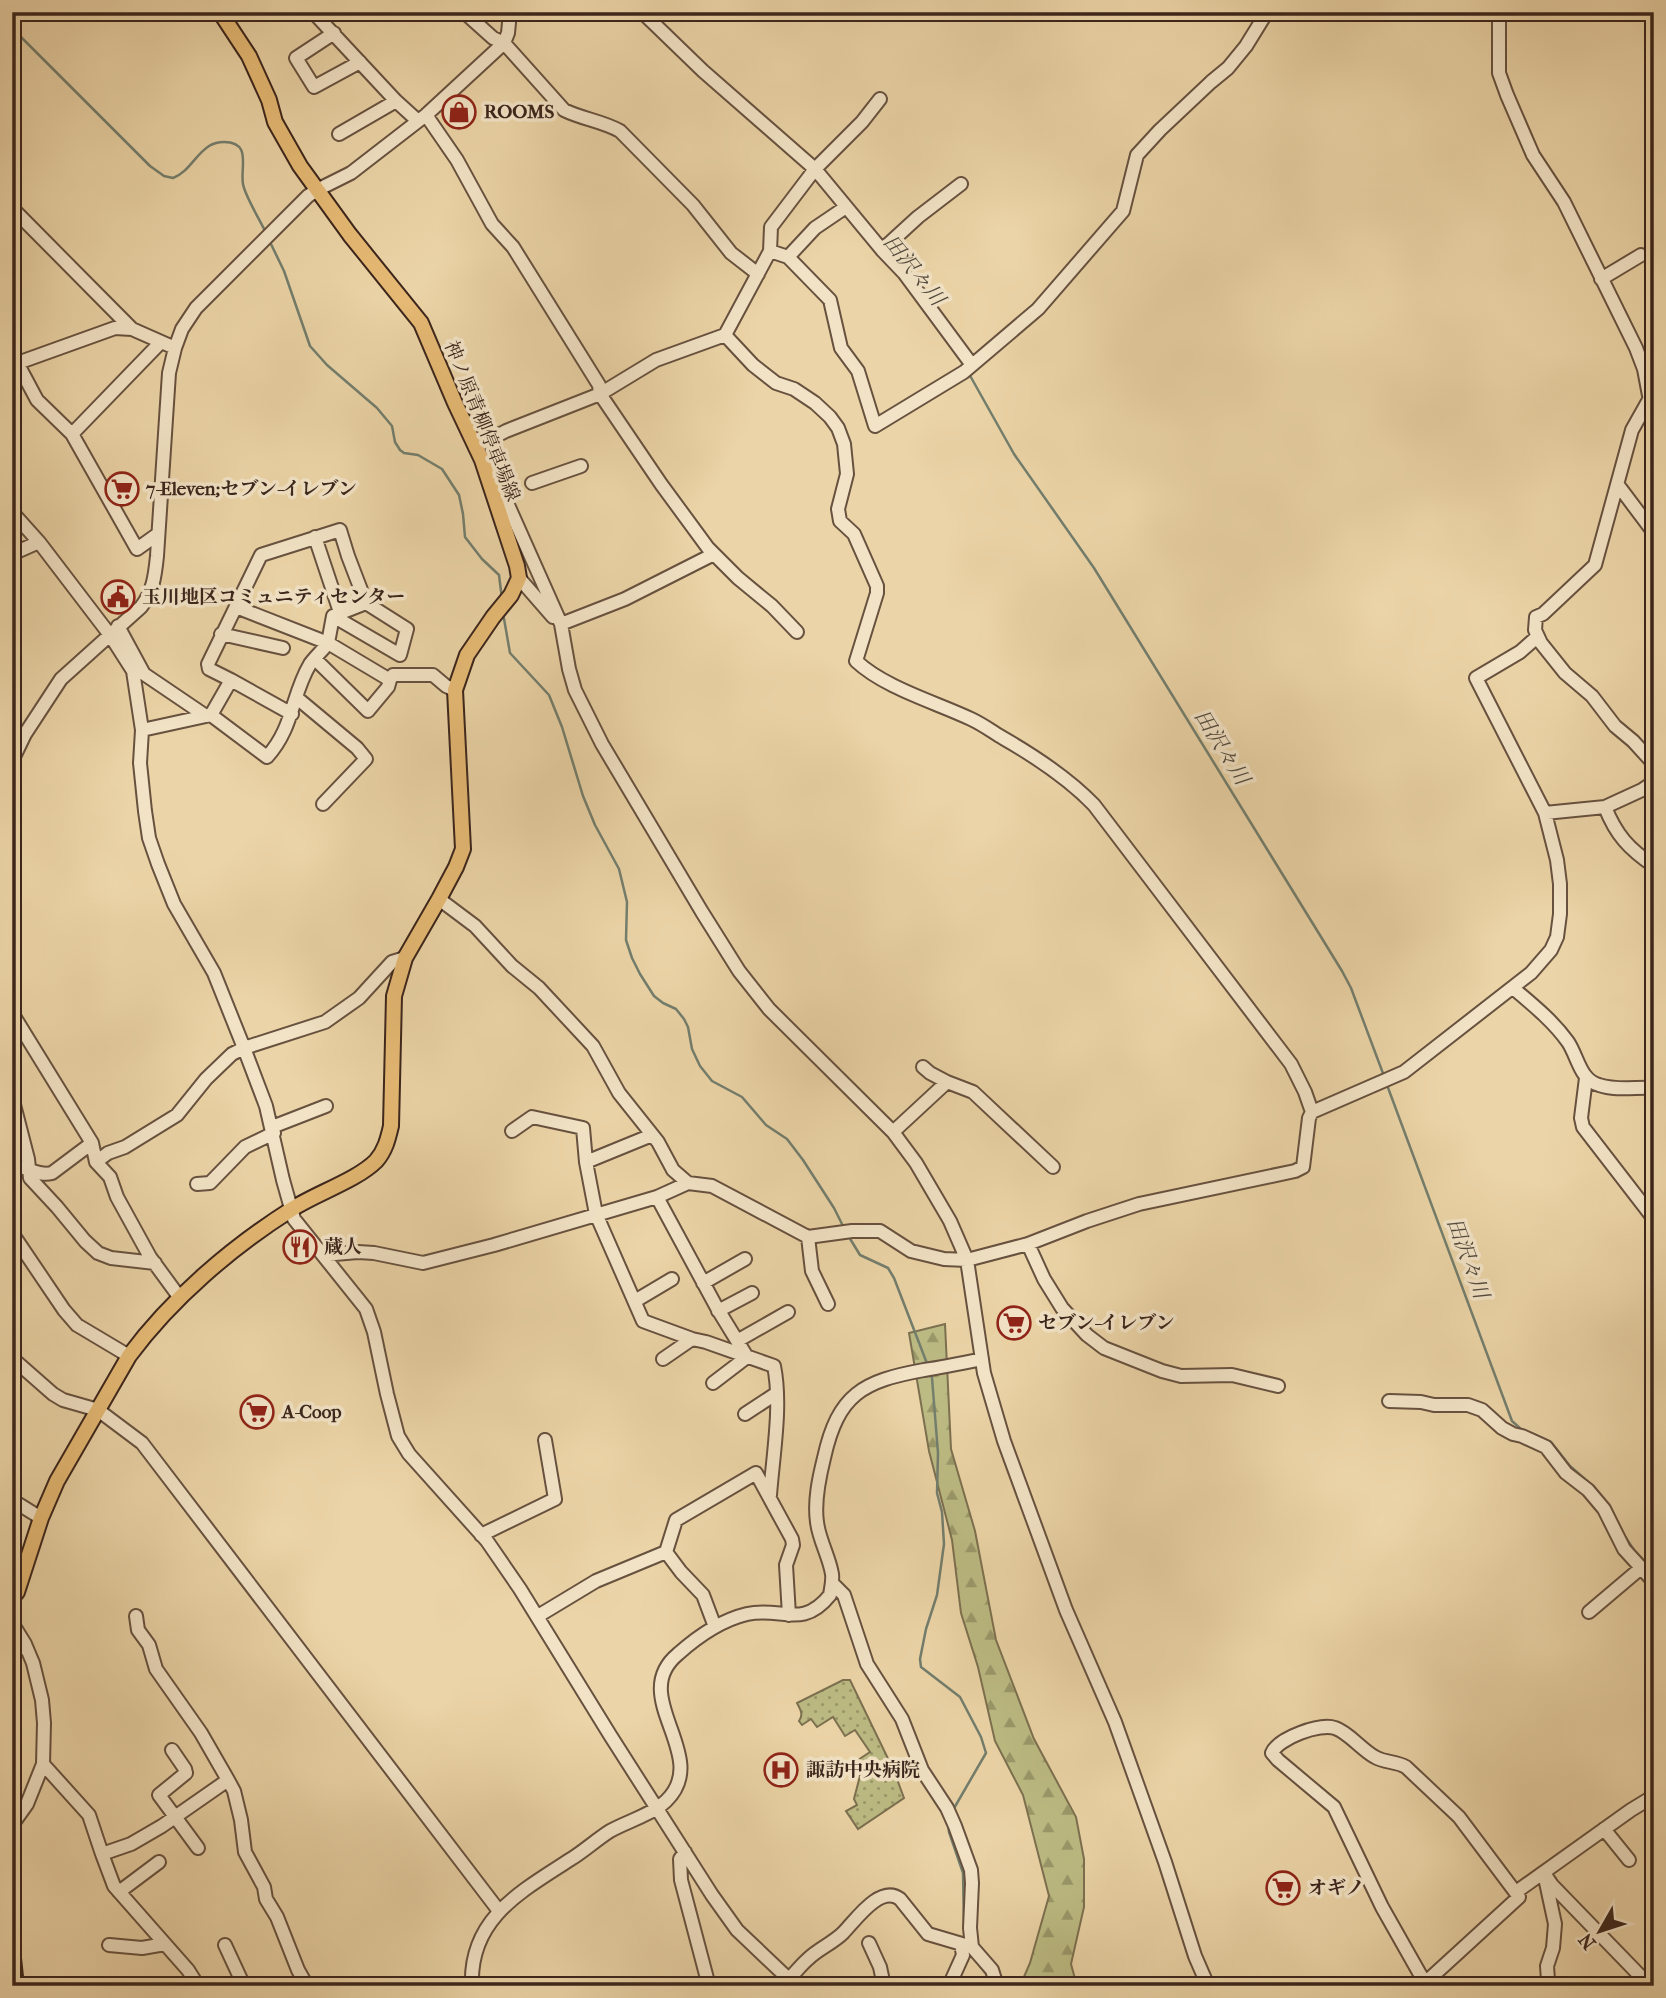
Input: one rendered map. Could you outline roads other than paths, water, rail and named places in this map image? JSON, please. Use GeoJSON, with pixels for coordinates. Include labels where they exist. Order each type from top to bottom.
{"type":"FeatureCollection","features":[{"type":"Feature","properties":{"kind":"main road","name":"神ノ原青柳停車場線"},"geometry":{"type":"LineString","coordinates":[[220,12],[249,57],[269,100],[275,122],[300,166],[421,323],[482,460],[519,578]]}},
{"type":"Feature","properties":{"kind":"main road"},"geometry":{"type":"LineString","coordinates":[[12,1598],[24,1574],[41,1518],[57,1481],[141,1339],[180,1298],[241,1243],[291,1210],[364,1171],[378,1159],[387,1144],[391,1126],[394,996],[405,958],[439,899],[463,849],[456,690],[467,655],[519,578]]}},
{"type":"Feature","properties":{"kind":"main road"},"geometry":{"type":"LineString","coordinates":[[12,1949],[16,1986]]}},
{"type":"Feature","properties":{"kind":"street"},"geometry":{"type":"LineString","coordinates":[[313,12],[396,100],[422,118],[457,160],[492,224],[513,247],[599,385],[600,394],[661,484],[713,554],[797,632]]}},
{"type":"Feature","properties":{"kind":"street"},"geometry":{"type":"LineString","coordinates":[[464,12],[493,38],[504,43],[564,110],[620,131],[693,205],[731,253],[758,274]]}},
{"type":"Feature","properties":{"kind":"street"},"geometry":{"type":"LineString","coordinates":[[12,761],[25,734],[61,679],[149,597],[154,579],[169,373],[182,329],[196,308],[317,190],[351,173],[422,118],[504,43],[510,12]]}},
{"type":"Feature","properties":{"kind":"street"},"geometry":{"type":"LineString","coordinates":[[642,12],[813,173],[904,273],[969,368]]}},
{"type":"Feature","properties":{"kind":"street"},"geometry":{"type":"LineString","coordinates":[[770,251],[788,257],[830,300],[841,348],[858,371],[875,426],[969,368],[1038,309],[1123,211],[1138,155],[1160,130],[1228,68],[1246,46],[1266,12]]}},
{"type":"Feature","properties":{"kind":"street"},"geometry":{"type":"LineString","coordinates":[[1499,12],[1499,73],[1533,155],[1564,202],[1636,348],[1644,369],[1654,422]]}},
{"type":"Feature","properties":{"kind":"street"},"geometry":{"type":"LineString","coordinates":[[334,33],[296,58],[314,87],[360,62]]}},
{"type":"Feature","properties":{"kind":"street"},"geometry":{"type":"LineString","coordinates":[[475,446],[600,394],[656,360],[724,335],[770,251],[771,227],[813,173],[880,99]]}},
{"type":"Feature","properties":{"kind":"street"},"geometry":{"type":"LineString","coordinates":[[339,134],[396,100]]}},
{"type":"Feature","properties":{"kind":"street"},"geometry":{"type":"LineString","coordinates":[[881,250],[961,184]]}},
{"type":"Feature","properties":{"kind":"street"},"geometry":{"type":"LineString","coordinates":[[12,208],[132,329]]}},
{"type":"Feature","properties":{"kind":"street"},"geometry":{"type":"LineString","coordinates":[[788,257],[815,228],[843,209]]}},
{"type":"Feature","properties":{"kind":"street"},"geometry":{"type":"LineString","coordinates":[[1601,279],[1641,255]]}},
{"type":"Feature","properties":{"kind":"street"},"geometry":{"type":"LineString","coordinates":[[158,534],[137,549],[72,434],[37,400],[17,368],[115,328],[132,329],[175,348]]}},
{"type":"Feature","properties":{"kind":"street"},"geometry":{"type":"LineString","coordinates":[[724,335],[753,365],[776,383],[794,389],[815,402],[830,417],[841,436],[847,474],[838,509],[840,521],[854,534],[877,586],[856,661],[868,672],[973,720],[1074,784],[1094,805],[1291,1064],[1312,1112]]}},
{"type":"Feature","properties":{"kind":"street"},"geometry":{"type":"LineString","coordinates":[[72,434],[161,342]]}},
{"type":"Feature","properties":{"kind":"street"},"geometry":{"type":"LineString","coordinates":[[1650,398],[1632,430],[1595,565],[1543,614],[1536,617],[1537,637],[1565,673],[1592,696],[1615,726],[1654,764]]}},
{"type":"Feature","properties":{"kind":"street"},"geometry":{"type":"LineString","coordinates":[[482,460],[496,478],[561,624],[575,690],[603,744],[702,912],[739,971],[769,1009],[893,1132],[916,1163],[950,1221],[967,1259],[982,1359],[990,1397],[1004,1441],[1066,1609],[1115,1722],[1195,1956],[1208,1986]]}},
{"type":"Feature","properties":{"kind":"street"},"geometry":{"type":"LineString","coordinates":[[532,482],[581,466]]}},
{"type":"Feature","properties":{"kind":"street"},"geometry":{"type":"LineString","coordinates":[[1618,485],[1654,533]]}},
{"type":"Feature","properties":{"kind":"street"},"geometry":{"type":"LineString","coordinates":[[12,512],[114,630],[144,674],[209,715],[267,757],[278,744],[312,661],[328,643],[337,614],[315,537]]}},
{"type":"Feature","properties":{"kind":"street"},"geometry":{"type":"LineString","coordinates":[[292,714],[209,669],[208,664],[221,634],[261,555],[340,530],[366,603],[407,629],[400,655],[337,614]]}},
{"type":"Feature","properties":{"kind":"street"},"geometry":{"type":"LineString","coordinates":[[12,555],[39,542]]}},
{"type":"Feature","properties":{"kind":"street"},"geometry":{"type":"LineString","coordinates":[[561,624],[625,598],[713,554]]}},
{"type":"Feature","properties":{"kind":"street"},"geometry":{"type":"LineString","coordinates":[[519,578],[561,624]]}},
{"type":"Feature","properties":{"kind":"street"},"geometry":{"type":"LineString","coordinates":[[337,614],[366,603]]}},
{"type":"Feature","properties":{"kind":"street"},"geometry":{"type":"LineString","coordinates":[[236,607],[328,643],[390,680]]}},
{"type":"Feature","properties":{"kind":"street"},"geometry":{"type":"LineString","coordinates":[[114,630],[133,671],[142,730],[140,763],[149,838],[174,904],[214,973],[244,1048],[266,1106],[294,1219],[366,1309],[374,1332],[398,1436],[409,1454],[481,1535],[538,1616],[610,1735],[737,1930],[792,1983],[808,1958],[843,1934],[862,1910],[889,1895],[900,1899],[928,1934],[967,1946],[995,1979]]}},
{"type":"Feature","properties":{"kind":"street"},"geometry":{"type":"LineString","coordinates":[[221,634],[283,648]]}},
{"type":"Feature","properties":{"kind":"street"},"geometry":{"type":"LineString","coordinates":[[323,1255],[374,1253],[423,1263],[657,1197],[688,1183],[712,1186],[807,1237],[880,1231],[911,1251],[943,1259],[967,1259],[1028,1244],[1139,1204],[1295,1171],[1303,1167],[1312,1112],[1404,1072],[1531,973],[1557,937],[1560,884],[1545,813],[1476,678],[1520,652],[1537,637]]}},
{"type":"Feature","properties":{"kind":"street"},"geometry":{"type":"LineString","coordinates":[[315,659],[368,711],[393,675],[433,675],[446,686],[456,690]]}},
{"type":"Feature","properties":{"kind":"street"},"geometry":{"type":"LineString","coordinates":[[142,730],[209,715],[230,680]]}},
{"type":"Feature","properties":{"kind":"street"},"geometry":{"type":"LineString","coordinates":[[297,698],[357,748],[366,759],[323,804]]}},
{"type":"Feature","properties":{"kind":"street"},"geometry":{"type":"LineString","coordinates":[[1545,813],[1605,807],[1654,782]]}},
{"type":"Feature","properties":{"kind":"street"},"geometry":{"type":"LineString","coordinates":[[1605,807],[1612,826],[1620,837],[1654,866]]}},
{"type":"Feature","properties":{"kind":"street"},"geometry":{"type":"LineString","coordinates":[[439,899],[475,926],[512,967],[540,988],[593,1046],[619,1093],[652,1135],[673,1170],[688,1183]]}},
{"type":"Feature","properties":{"kind":"street"},"geometry":{"type":"LineString","coordinates":[[96,1162],[177,1115],[206,1079],[232,1054],[324,1022],[359,999],[392,962],[405,958]]}},
{"type":"Feature","properties":{"kind":"street"},"geometry":{"type":"LineString","coordinates":[[1513,988],[1558,1030],[1569,1044],[1586,1078],[1597,1085],[1611,1088],[1654,1088]]}},
{"type":"Feature","properties":{"kind":"street"},"geometry":{"type":"LineString","coordinates":[[12,1013],[92,1143],[96,1162],[110,1177],[117,1197],[155,1263],[180,1298]]}},
{"type":"Feature","properties":{"kind":"street"},"geometry":{"type":"LineString","coordinates":[[923,1067],[947,1082],[974,1093],[1053,1167]]}},
{"type":"Feature","properties":{"kind":"street"},"geometry":{"type":"LineString","coordinates":[[1586,1078],[1581,1118],[1583,1126],[1654,1219]]}},
{"type":"Feature","properties":{"kind":"street"},"geometry":{"type":"LineString","coordinates":[[893,1132],[947,1082]]}},
{"type":"Feature","properties":{"kind":"street"},"geometry":{"type":"LineString","coordinates":[[12,1097],[28,1159],[30,1178],[98,1253],[111,1258],[155,1263]]}},
{"type":"Feature","properties":{"kind":"street"},"geometry":{"type":"LineString","coordinates":[[197,1184],[210,1183],[245,1147],[273,1130],[326,1106]]}},
{"type":"Feature","properties":{"kind":"street"},"geometry":{"type":"LineString","coordinates":[[512,1131],[532,1117],[583,1128],[586,1162],[596,1214],[643,1321],[775,1366],[777,1392],[770,1495]]}},
{"type":"Feature","properties":{"kind":"street"},"geometry":{"type":"LineString","coordinates":[[586,1162],[652,1135]]}},
{"type":"Feature","properties":{"kind":"street"},"geometry":{"type":"LineString","coordinates":[[12,1167],[20,1166],[46,1175],[92,1143]]}},
{"type":"Feature","properties":{"kind":"street"},"geometry":{"type":"LineString","coordinates":[[657,1197],[702,1283],[747,1357]]}},
{"type":"Feature","properties":{"kind":"street"},"geometry":{"type":"LineString","coordinates":[[12,1233],[77,1325],[129,1356]]}},
{"type":"Feature","properties":{"kind":"street"},"geometry":{"type":"LineString","coordinates":[[807,1237],[812,1271],[828,1304]]}},
{"type":"Feature","properties":{"kind":"street"},"geometry":{"type":"LineString","coordinates":[[1028,1244],[1044,1279],[1062,1308],[1087,1335],[1104,1348],[1181,1376],[1232,1375],[1278,1386]]}},
{"type":"Feature","properties":{"kind":"street"},"geometry":{"type":"LineString","coordinates":[[702,1283],[745,1259]]}},
{"type":"Feature","properties":{"kind":"street"},"geometry":{"type":"LineString","coordinates":[[635,1301],[672,1279]]}},
{"type":"Feature","properties":{"kind":"street"},"geometry":{"type":"LineString","coordinates":[[718,1311],[752,1293]]}},
{"type":"Feature","properties":{"kind":"street"},"geometry":{"type":"LineString","coordinates":[[737,1341],[788,1312]]}},
{"type":"Feature","properties":{"kind":"street"},"geometry":{"type":"LineString","coordinates":[[663,1359],[692,1339]]}},
{"type":"Feature","properties":{"kind":"street"},"geometry":{"type":"LineString","coordinates":[[713,1383],[747,1357]]}},
{"type":"Feature","properties":{"kind":"street"},"geometry":{"type":"LineString","coordinates":[[12,1358],[53,1394],[63,1400],[98,1410],[142,1443],[499,1911]]}},
{"type":"Feature","properties":{"kind":"street"},"geometry":{"type":"LineString","coordinates":[[472,1986],[471,1972],[480,1939],[499,1911],[518,1894],[610,1832],[657,1807],[674,1791],[682,1764],[661,1700],[660,1685],[667,1665],[677,1654],[715,1627],[747,1614],[800,1615],[812,1612],[830,1595],[832,1572],[820,1537],[816,1512],[818,1485],[833,1425],[844,1406],[858,1392],[892,1376],[982,1359]]}},
{"type":"Feature","properties":{"kind":"street"},"geometry":{"type":"LineString","coordinates":[[745,1414],[777,1392]]}},
{"type":"Feature","properties":{"kind":"street"},"geometry":{"type":"LineString","coordinates":[[1389,1401],[1468,1405],[1482,1410],[1513,1434],[1546,1447],[1566,1473],[1588,1490],[1604,1509],[1624,1549],[1654,1582]]}},
{"type":"Feature","properties":{"kind":"street"},"geometry":{"type":"LineString","coordinates":[[481,1535],[555,1499],[545,1440]]}},
{"type":"Feature","properties":{"kind":"street"},"geometry":{"type":"LineString","coordinates":[[666,1552],[676,1520],[756,1473],[792,1539],[793,1545],[786,1565],[789,1615]]}},
{"type":"Feature","properties":{"kind":"street"},"geometry":{"type":"LineString","coordinates":[[12,1500],[41,1518]]}},
{"type":"Feature","properties":{"kind":"street"},"geometry":{"type":"LineString","coordinates":[[538,1616],[596,1581],[666,1552]]}},
{"type":"Feature","properties":{"kind":"street"},"geometry":{"type":"LineString","coordinates":[[666,1552],[703,1595],[715,1627]]}},
{"type":"Feature","properties":{"kind":"street"},"geometry":{"type":"LineString","coordinates":[[1589,1612],[1641,1568]]}},
{"type":"Feature","properties":{"kind":"street"},"geometry":{"type":"LineString","coordinates":[[832,1583],[844,1595],[867,1664],[902,1719],[922,1770],[950,1816],[971,1870],[967,1946],[949,1986]]}},
{"type":"Feature","properties":{"kind":"street"},"geometry":{"type":"LineString","coordinates":[[136,1616],[138,1630],[149,1645],[156,1669],[201,1733],[234,1791],[241,1820],[244,1852],[264,1887],[266,1899],[277,1917],[307,1986]]}},
{"type":"Feature","properties":{"kind":"street"},"geometry":{"type":"LineString","coordinates":[[12,1623],[33,1663],[43,1700],[44,1723],[43,1764],[27,1804],[12,1825]]}},
{"type":"Feature","properties":{"kind":"street"},"geometry":{"type":"LineString","coordinates":[[12,1656],[25,1644]]}},
{"type":"Feature","properties":{"kind":"street"},"geometry":{"type":"LineString","coordinates":[[1517,1895],[1459,1817],[1401,1764],[1379,1760],[1338,1728],[1306,1731],[1274,1747],[1272,1753],[1278,1760],[1334,1807],[1382,1907],[1425,1985],[1517,1895],[1604,1829],[1654,1796]]}},
{"type":"Feature","properties":{"kind":"street"},"geometry":{"type":"LineString","coordinates":[[172,1750],[186,1773],[159,1795],[198,1848]]}},
{"type":"Feature","properties":{"kind":"street"},"geometry":{"type":"LineString","coordinates":[[43,1764],[89,1815],[114,1886],[188,1970],[198,1986]]}},
{"type":"Feature","properties":{"kind":"street"},"geometry":{"type":"LineString","coordinates":[[102,1854],[131,1844],[176,1817],[228,1780]]}},
{"type":"Feature","properties":{"kind":"street"},"geometry":{"type":"LineString","coordinates":[[1604,1829],[1629,1860]]}},
{"type":"Feature","properties":{"kind":"street"},"geometry":{"type":"LineString","coordinates":[[685,1852],[680,1859],[681,1880],[709,1986]]}},
{"type":"Feature","properties":{"kind":"street"},"geometry":{"type":"LineString","coordinates":[[119,1892],[159,1861]]}},
{"type":"Feature","properties":{"kind":"street"},"geometry":{"type":"LineString","coordinates":[[1544,1873],[1552,1885],[1649,1985],[1654,1983]]}},
{"type":"Feature","properties":{"kind":"street"},"geometry":{"type":"LineString","coordinates":[[1544,1873],[1555,1924],[1553,1948],[1547,1966],[1548,1980],[1552,1986]]}},
{"type":"Feature","properties":{"kind":"street"},"geometry":{"type":"LineString","coordinates":[[869,1943],[880,1967],[884,1986]]}},
{"type":"Feature","properties":{"kind":"street"},"geometry":{"type":"LineString","coordinates":[[109,1945],[142,1948],[165,1944]]}},
{"type":"Feature","properties":{"kind":"street"},"geometry":{"type":"LineString","coordinates":[[225,1945],[244,1986]]}},
{"type":"Feature","properties":{"kind":"waterway"},"geometry":{"type":"LineString","coordinates":[[19,35],[150,166],[164,176],[173,178],[179,175],[213,144],[224,142],[238,146],[243,157],[244,189],[266,233]]}},
{"type":"Feature","properties":{"kind":"waterway"},"geometry":{"type":"LineString","coordinates":[[270,242],[284,271],[310,346],[327,365],[377,408],[392,426],[395,442],[400,450],[418,455],[442,469],[459,495],[465,537],[499,575],[502,599]]}},
{"type":"Feature","properties":{"kind":"waterway","name":"田沢々川"},"geometry":{"type":"LineString","coordinates":[[968,372],[1014,454],[1094,568],[1342,971],[1384,1076]]}},
{"type":"Feature","properties":{"kind":"waterway"},"geometry":{"type":"LineString","coordinates":[[503,613],[510,653],[549,695],[562,727],[583,796],[619,869],[627,902],[626,940],[640,974],[654,996],[676,1009],[684,1019],[692,1049],[700,1066],[712,1081],[742,1097],[766,1125],[787,1139],[834,1208],[844,1228]]}},
{"type":"Feature","properties":{"kind":"waterway","name":"田沢々川"},"geometry":{"type":"LineString","coordinates":[[1387,1085],[1512,1421],[1522,1430]]}},
{"type":"Feature","properties":{"kind":"waterway"},"geometry":{"type":"LineString","coordinates":[[849,1237],[860,1255],[888,1268],[928,1366]]}},
{"type":"Feature","properties":{"kind":"waterway"},"geometry":{"type":"LineString","coordinates":[[930,1372],[938,1453],[937,1493],[942,1512],[944,1544],[937,1595],[926,1629],[921,1667],[960,1697],[981,1737],[986,1753],[953,1810]]}},
{"type":"Feature","properties":{"kind":"waterway","name":"田沢々川"},"geometry":{"type":"LineString","coordinates":[[1531,1433],[1551,1442],[1570,1466],[1594,1487],[1611,1508],[1634,1550],[1654,1571]]}},
{"type":"Feature","properties":{"kind":"waterway"},"geometry":{"type":"LineString","coordinates":[[948,1823],[963,1873],[964,1926]]}},
{"type":"Feature","properties":{"kind":"waterway"},"geometry":{"type":"LineString","coordinates":[[969,1952],[990,1976]]}},
{"type":"Feature","properties":{"kind":"place","name":"ROOMS"},"geometry":{"type":"Point","coordinates":[459,112]}},
{"type":"Feature","properties":{"kind":"place","name":"7-Eleven;セブン-イレブン"},"geometry":{"type":"Point","coordinates":[122,489]}},
{"type":"Feature","properties":{"kind":"place","name":"玉川地区コミュニティセンター"},"geometry":{"type":"Point","coordinates":[118,597]}},
{"type":"Feature","properties":{"kind":"place","name":"蔵人"},"geometry":{"type":"Point","coordinates":[300,1247]}},
{"type":"Feature","properties":{"kind":"place","name":"セブン-イレブン"},"geometry":{"type":"Point","coordinates":[1014,1323]}},
{"type":"Feature","properties":{"kind":"place","name":"A-Coop"},"geometry":{"type":"Point","coordinates":[257,1412]}},
{"type":"Feature","properties":{"kind":"place","name":"諏訪中央病院"},"geometry":{"type":"Point","coordinates":[781,1770]}},
{"type":"Feature","properties":{"kind":"place","name":"オギノ"},"geometry":{"type":"Point","coordinates":[1283,1888]}}]}
